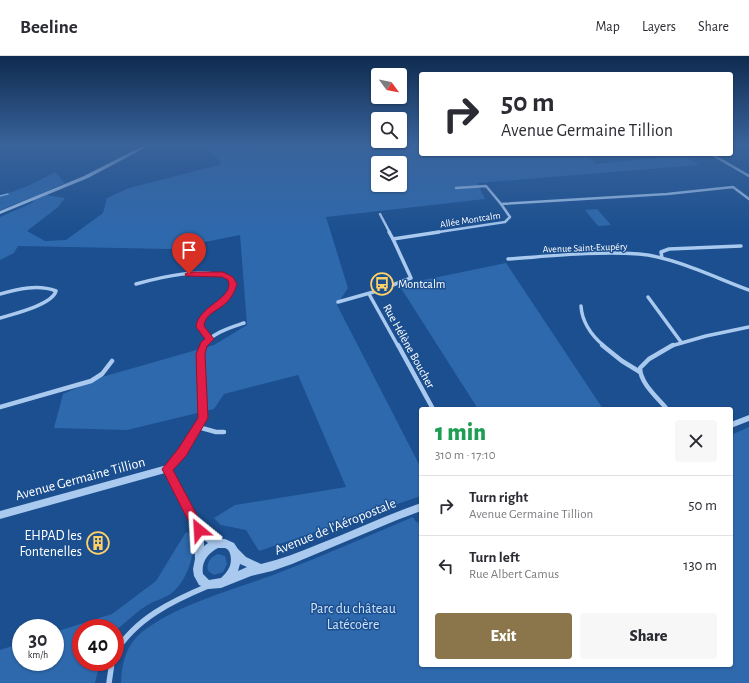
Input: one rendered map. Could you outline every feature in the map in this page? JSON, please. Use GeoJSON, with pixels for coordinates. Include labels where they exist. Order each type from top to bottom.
{"type":"FeatureCollection","features":[{"type":"Feature","properties":{"kind":"street"},"geometry":{"type":"LineString","coordinates":[[0,214],[91,174]]}},
{"type":"Feature","properties":{"kind":"street"},"geometry":{"type":"LineString","coordinates":[[456,188],[486,186],[501,204]]}},
{"type":"Feature","properties":{"kind":"street","name":"Allée Montcalm"},"geometry":{"type":"LineString","coordinates":[[501,204],[667,194],[732,187],[749,199]]}},
{"type":"Feature","properties":{"kind":"street","name":"Allée Montcalm"},"geometry":{"type":"LineString","coordinates":[[393,239],[505,222],[510,217],[501,204]]}},
{"type":"Feature","properties":{"kind":"street"},"geometry":{"type":"LineString","coordinates":[[338,302],[369,294],[411,278],[380,214]]}},
{"type":"Feature","properties":{"kind":"street"},"geometry":{"type":"LineString","coordinates":[[662,258],[661,252],[669,249],[741,246]]}},
{"type":"Feature","properties":{"kind":"street","name":"Avenue Saint-Exupéry"},"geometry":{"type":"LineString","coordinates":[[508,259],[640,254],[662,258],[749,290]]}},
{"type":"Feature","properties":{"kind":"street"},"geometry":{"type":"LineString","coordinates":[[136,284],[176,275],[215,274],[229,277],[233,284],[227,297],[207,312],[200,320],[200,327],[210,339]]}},
{"type":"Feature","properties":{"kind":"street"},"geometry":{"type":"LineString","coordinates":[[0,294],[28,288],[50,289],[56,291],[52,298],[44,303],[0,318]]}},
{"type":"Feature","properties":{"kind":"street","name":"Rue Hélène Boucher"},"geometry":{"type":"LineString","coordinates":[[369,294],[432,407]]}},
{"type":"Feature","properties":{"kind":"street"},"geometry":{"type":"LineString","coordinates":[[648,297],[681,342]]}},
{"type":"Feature","properties":{"kind":"street"},"geometry":{"type":"LineString","coordinates":[[581,306],[580,311],[582,318],[602,346],[621,362],[640,372],[645,382],[665,407]]}},
{"type":"Feature","properties":{"kind":"street"},"geometry":{"type":"LineString","coordinates":[[244,324],[224,330],[204,344],[200,354],[203,415],[198,427],[182,452],[167,469],[199,530],[211,540],[230,546],[243,560],[259,568]]}},
{"type":"Feature","properties":{"kind":"street"},"geometry":{"type":"LineString","coordinates":[[640,372],[640,368],[646,360],[681,342],[749,327]]}},
{"type":"Feature","properties":{"kind":"street"},"geometry":{"type":"LineString","coordinates":[[0,406],[91,381],[102,374],[112,361]]}},
{"type":"Feature","properties":{"kind":"street"},"geometry":{"type":"LineString","coordinates":[[733,424],[749,418]]}},
{"type":"Feature","properties":{"kind":"street"},"geometry":{"type":"LineString","coordinates":[[198,427],[216,432],[224,432]]}},
{"type":"Feature","properties":{"kind":"street","name":"Avenue Germaine Tillion"},"geometry":{"type":"LineString","coordinates":[[0,515],[167,469]]}},
{"type":"Feature","properties":{"kind":"street","name":"Avenue de l'Aéropostale"},"geometry":{"type":"LineString","coordinates":[[225,581],[259,568],[284,562],[419,508]]}},
{"type":"Feature","properties":{"kind":"street"},"geometry":{"type":"LineString","coordinates":[[199,530],[199,577],[202,581],[210,585]]}},
{"type":"Feature","properties":{"kind":"street"},"geometry":{"type":"LineString","coordinates":[[200,559],[211,547],[220,544]]}},
{"type":"Feature","properties":{"kind":"street"},"geometry":{"type":"LineString","coordinates":[[124,641],[130,633],[142,623],[187,594],[225,581],[234,570],[237,562],[236,553]]}},
{"type":"Feature","properties":{"kind":"street"},"geometry":{"type":"LineString","coordinates":[[109,683],[111,671]]}},
{"type":"Feature","properties":{"kind":"green space"},"geometry":{"type":"Polygon","coordinates":[[[50,174],[57,174],[65,183],[40,194],[65,198],[58,207],[27,231],[45,241],[66,240],[103,213],[107,198],[129,188],[183,174],[371,174],[371,192],[407,192],[407,174],[585,174],[477,183],[485,199],[326,217],[348,288],[337,305],[419,464],[419,497],[259,551],[246,530],[221,525],[214,518],[235,505],[346,487],[298,375],[224,394],[214,409],[127,430],[54,428],[63,394],[102,377],[214,345],[247,325],[240,235],[170,249],[18,246],[14,253],[0,260],[0,217],[32,203],[39,195],[0,210],[0,195],[22,188],[50,174]]]}},
{"type":"Feature","properties":{"kind":"green space"},"geometry":{"type":"Polygon","coordinates":[[[597,209],[611,225],[598,226],[585,210],[597,209]]]}},
{"type":"Feature","properties":{"kind":"green space"},"geometry":{"type":"Polygon","coordinates":[[[506,263],[602,407],[477,407],[399,285],[506,263]]]}},
{"type":"Feature","properties":{"kind":"green space","name":"Parc du château Latécoère"},"geometry":{"type":"Polygon","coordinates":[[[749,427],[749,683],[121,683],[122,671],[124,671],[124,662],[132,643],[142,632],[156,622],[205,599],[291,568],[413,517],[416,522],[419,523],[419,667],[733,667],[733,434],[749,427]]]}},
{"type":"Feature","properties":{"kind":"green space"},"geometry":{"type":"Polygon","coordinates":[[[186,532],[192,534],[193,549],[190,565],[183,580],[174,591],[142,609],[124,623],[124,619],[96,619],[112,614],[156,581],[186,532]]]}},
{"type":"Feature","properties":{"kind":"green space"},"geometry":{"type":"Polygon","coordinates":[[[218,554],[225,556],[227,564],[223,572],[214,575],[208,571],[208,563],[218,554]]]}},
{"type":"Feature","properties":{"kind":"green space"},"geometry":{"type":"Polygon","coordinates":[[[72,627],[72,671],[98,671],[95,683],[0,683],[0,650],[12,646],[12,671],[64,671],[64,629],[72,627]]]}},
{"type":"Feature","properties":{"kind":"waterway"},"geometry":{"type":"LineString","coordinates":[[0,196],[8,194]]}},
{"type":"Feature","properties":{"kind":"place","name":"Montcalm"},"geometry":{"type":"Point","coordinates":[382,284]}},
{"type":"Feature","properties":{"kind":"place","name":"EHPAD les Fontenelles"},"geometry":{"type":"Point","coordinates":[98,543]}},
{"type":"Feature","properties":{"kind":"route"},"geometry":{"type":"LineString","coordinates":[[189,274],[223,275],[231,279],[233,284],[231,291],[224,301],[207,312],[200,320],[201,330],[210,339],[204,344],[200,354],[203,418],[202,422],[182,452],[167,469],[199,530]]}}]}
